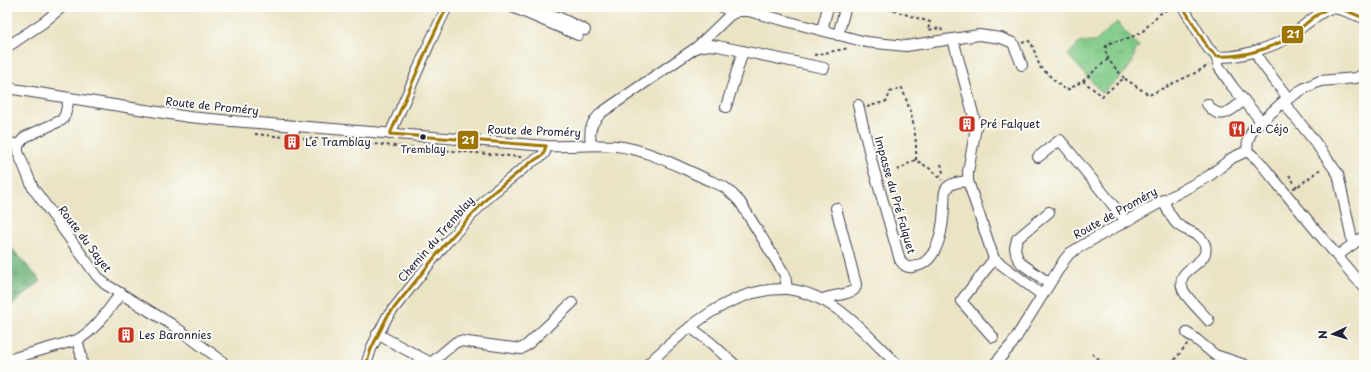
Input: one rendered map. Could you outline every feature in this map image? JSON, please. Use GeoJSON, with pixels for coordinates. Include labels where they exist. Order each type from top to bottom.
{"type":"FeatureCollection","features":[{"type":"Feature","properties":{"kind":"street"},"geometry":{"type":"LineString","coordinates":[[7,47],[44,22],[62,7]]}},
{"type":"Feature","properties":{"kind":"street"},"geometry":{"type":"LineString","coordinates":[[390,134],[447,7]]}},
{"type":"Feature","properties":{"kind":"street"},"geometry":{"type":"LineString","coordinates":[[512,7],[582,33],[560,18],[530,7]]}},
{"type":"Feature","properties":{"kind":"street"},"geometry":{"type":"LineString","coordinates":[[722,7],[734,13]]}},
{"type":"Feature","properties":{"kind":"street"},"geometry":{"type":"LineString","coordinates":[[822,30],[828,7]]}},
{"type":"Feature","properties":{"kind":"street"},"geometry":{"type":"LineString","coordinates":[[838,35],[845,9],[839,7]]}},
{"type":"Feature","properties":{"kind":"street"},"geometry":{"type":"LineString","coordinates":[[1183,7],[1208,48],[1216,56],[1219,67],[1262,121]]}},
{"type":"Feature","properties":{"kind":"street"},"geometry":{"type":"LineString","coordinates":[[1216,56],[1228,57],[1255,51],[1276,44],[1289,37],[1324,11],[1331,8],[1364,18]]}},
{"type":"Feature","properties":{"kind":"street"},"geometry":{"type":"LineString","coordinates":[[591,145],[590,134],[592,124],[601,113],[697,47],[726,18],[734,13],[742,11],[748,11],[866,42],[906,46],[968,35],[1001,38],[1011,41],[1015,46],[1022,65]]}},
{"type":"Feature","properties":{"kind":"street"},"geometry":{"type":"LineString","coordinates":[[948,39],[975,121],[976,127],[968,172],[968,181],[994,259],[1042,295]]}},
{"type":"Feature","properties":{"kind":"street"},"geometry":{"type":"LineString","coordinates":[[697,47],[710,45],[824,68]]}},
{"type":"Feature","properties":{"kind":"street"},"geometry":{"type":"LineString","coordinates":[[726,107],[743,51]]}},
{"type":"Feature","properties":{"kind":"street"},"geometry":{"type":"LineString","coordinates":[[1255,51],[1286,100],[1338,174],[1353,244]]}},
{"type":"Feature","properties":{"kind":"street"},"geometry":{"type":"LineString","coordinates":[[1364,74],[1356,78],[1313,83],[1286,100],[1253,129],[1250,134],[1247,150],[1258,160],[1364,287]]}},
{"type":"Feature","properties":{"kind":"street","name":"Route de Proméry"},"geometry":{"type":"LineString","coordinates":[[7,88],[189,117],[546,146],[617,146],[637,151],[679,166],[724,187],[740,202],[785,276],[787,290]]}},
{"type":"Feature","properties":{"kind":"street"},"geometry":{"type":"LineString","coordinates":[[7,142],[18,144],[22,139],[62,120],[65,115],[69,99]]}},
{"type":"Feature","properties":{"kind":"street"},"geometry":{"type":"LineString","coordinates":[[1206,104],[1213,111],[1226,114],[1231,112],[1244,100]]}},
{"type":"Feature","properties":{"kind":"street","name":"Impasse du Pré Falquet"},"geometry":{"type":"LineString","coordinates":[[858,107],[873,168],[900,260],[906,266],[912,267],[920,265],[926,262],[934,254],[943,218],[945,204],[944,196],[948,188]]}},
{"type":"Feature","properties":{"kind":"street"},"geometry":{"type":"LineString","coordinates":[[293,138],[294,126]]}},
{"type":"Feature","properties":{"kind":"street"},"geometry":{"type":"LineString","coordinates":[[1038,157],[1060,140],[1126,221]]}},
{"type":"Feature","properties":{"kind":"street","name":"Route du Sayet"},"geometry":{"type":"LineString","coordinates":[[18,144],[18,152],[29,181],[36,193],[97,276],[105,284],[171,324],[221,360],[224,365]]}},
{"type":"Feature","properties":{"kind":"street","name":"Chemin du Tremblay"},"geometry":{"type":"LineString","coordinates":[[366,365],[377,334],[387,317],[446,243],[490,195],[530,163],[543,155],[546,146]]}},
{"type":"Feature","properties":{"kind":"street","name":"Route de Proméry"},"geometry":{"type":"LineString","coordinates":[[994,365],[1012,344],[1049,283],[1070,253],[1163,200],[1209,176],[1232,158],[1247,150]]}},
{"type":"Feature","properties":{"kind":"street"},"geometry":{"type":"LineString","coordinates":[[948,188],[953,183],[968,181]]}},
{"type":"Feature","properties":{"kind":"street"},"geometry":{"type":"LineString","coordinates":[[1163,200],[1169,214],[1176,224],[1199,236],[1203,240],[1206,247],[1206,253],[1203,258],[1184,274],[1181,283],[1184,292],[1209,321]]}},
{"type":"Feature","properties":{"kind":"street"},"geometry":{"type":"LineString","coordinates":[[822,300],[830,296],[851,292],[855,288],[856,284],[836,208]]}},
{"type":"Feature","properties":{"kind":"street"},"geometry":{"type":"LineString","coordinates":[[1049,212],[1017,239],[1016,248],[1017,257],[1022,264],[1049,283]]}},
{"type":"Feature","properties":{"kind":"street"},"geometry":{"type":"LineString","coordinates":[[1337,256],[1364,236]]}},
{"type":"Feature","properties":{"kind":"street"},"geometry":{"type":"LineString","coordinates":[[993,337],[960,301],[994,259]]}},
{"type":"Feature","properties":{"kind":"street"},"geometry":{"type":"LineString","coordinates":[[647,365],[690,327],[713,311],[747,295],[767,290],[787,290],[804,292],[840,310],[898,365]]}},
{"type":"Feature","properties":{"kind":"street"},"geometry":{"type":"LineString","coordinates":[[7,360],[77,340],[94,328],[121,293]]}},
{"type":"Feature","properties":{"kind":"street"},"geometry":{"type":"LineString","coordinates":[[377,334],[430,364],[456,342],[460,341],[521,349],[572,303]]}},
{"type":"Feature","properties":{"kind":"street"},"geometry":{"type":"LineString","coordinates":[[690,327],[710,342],[735,365]]}},
{"type":"Feature","properties":{"kind":"street"},"geometry":{"type":"LineString","coordinates":[[1190,335],[1215,355],[1245,365]]}},
{"type":"Feature","properties":{"kind":"street"},"geometry":{"type":"LineString","coordinates":[[77,340],[82,365]]}},
{"type":"Feature","properties":{"kind":"path"},"geometry":{"type":"LineString","coordinates":[[882,7],[930,22],[928,30],[941,28],[948,39]]}},
{"type":"Feature","properties":{"kind":"path"},"geometry":{"type":"LineString","coordinates":[[1171,7],[1158,15],[1143,31],[1128,38],[1112,42],[1106,46],[1105,51],[1108,58],[1124,78],[1149,94],[1204,69],[1216,56]]}},
{"type":"Feature","properties":{"kind":"path"},"geometry":{"type":"LineString","coordinates":[[1015,46],[1028,41],[1031,42],[1040,67],[1065,90],[1069,90],[1083,81],[1108,58]]}},
{"type":"Feature","properties":{"kind":"path"},"geometry":{"type":"LineString","coordinates":[[808,57],[852,48]]}},
{"type":"Feature","properties":{"kind":"path"},"geometry":{"type":"LineString","coordinates":[[1083,81],[1102,96],[1124,78]]}},
{"type":"Feature","properties":{"kind":"path"},"geometry":{"type":"LineString","coordinates":[[858,107],[886,101],[890,92],[902,88],[912,114],[917,139],[916,160]]}},
{"type":"Feature","properties":{"kind":"path"},"geometry":{"type":"LineString","coordinates":[[897,170],[916,160]]}},
{"type":"Feature","properties":{"kind":"path"},"geometry":{"type":"LineString","coordinates":[[916,160],[932,170],[948,188]]}},
{"type":"Feature","properties":{"kind":"path"},"geometry":{"type":"LineString","coordinates":[[939,177],[943,174],[941,163]]}},
{"type":"Feature","properties":{"kind":"path"},"geometry":{"type":"LineString","coordinates":[[1284,192],[1297,187],[1324,165],[1332,165]]}},
{"type":"Feature","properties":{"kind":"path"},"geometry":{"type":"LineString","coordinates":[[1289,175],[1297,187]]}},
{"type":"Feature","properties":{"kind":"path"},"geometry":{"type":"LineString","coordinates":[[1171,365],[1190,335]]}},
{"type":"Feature","properties":{"kind":"path"},"geometry":{"type":"LineString","coordinates":[[1092,354],[1107,365]]}},
{"type":"Feature","properties":{"kind":"green space"},"geometry":{"type":"Polygon","coordinates":[[[1117,22],[1139,47],[1135,52],[1132,62],[1125,72],[1102,93],[1068,55],[1080,42],[1095,42],[1117,22]]]}},
{"type":"Feature","properties":{"kind":"green space"},"geometry":{"type":"Polygon","coordinates":[[[7,243],[41,281],[7,309],[7,243]]]}},
{"type":"Feature","properties":{"kind":"transit line","name":"21"},"geometry":{"type":"LineString","coordinates":[[390,134],[447,7]]}},
{"type":"Feature","properties":{"kind":"transit line","name":"21"},"geometry":{"type":"LineString","coordinates":[[1183,7],[1208,48],[1216,56]]}},
{"type":"Feature","properties":{"kind":"transit line","name":"21"},"geometry":{"type":"LineString","coordinates":[[1216,56],[1235,56],[1256,52],[1266,48],[1292,35],[1327,9],[1336,8],[1364,18]]}},
{"type":"Feature","properties":{"kind":"transit line","name":"21"},"geometry":{"type":"LineString","coordinates":[[390,134],[546,146]]}},
{"type":"Feature","properties":{"kind":"transit line","name":"21"},"geometry":{"type":"LineString","coordinates":[[366,365],[371,349],[387,317],[446,243],[490,195],[530,163],[543,155],[546,146]]}},
{"type":"Feature","properties":{"kind":"place","name":"Pré Falquet"},"geometry":{"type":"Point","coordinates":[967,124]}},
{"type":"Feature","properties":{"kind":"place","name":"Le Céjo"},"geometry":{"type":"Point","coordinates":[1237,129]}},
{"type":"Feature","properties":{"kind":"place","name":"Tremblay"},"geometry":{"type":"Point","coordinates":[423,137]}},
{"type":"Feature","properties":{"kind":"place","name":"Le Tramblay"},"geometry":{"type":"Point","coordinates":[292,142]}},
{"type":"Feature","properties":{"kind":"place","name":"Les Baronnies"},"geometry":{"type":"Point","coordinates":[126,335]}}]}
